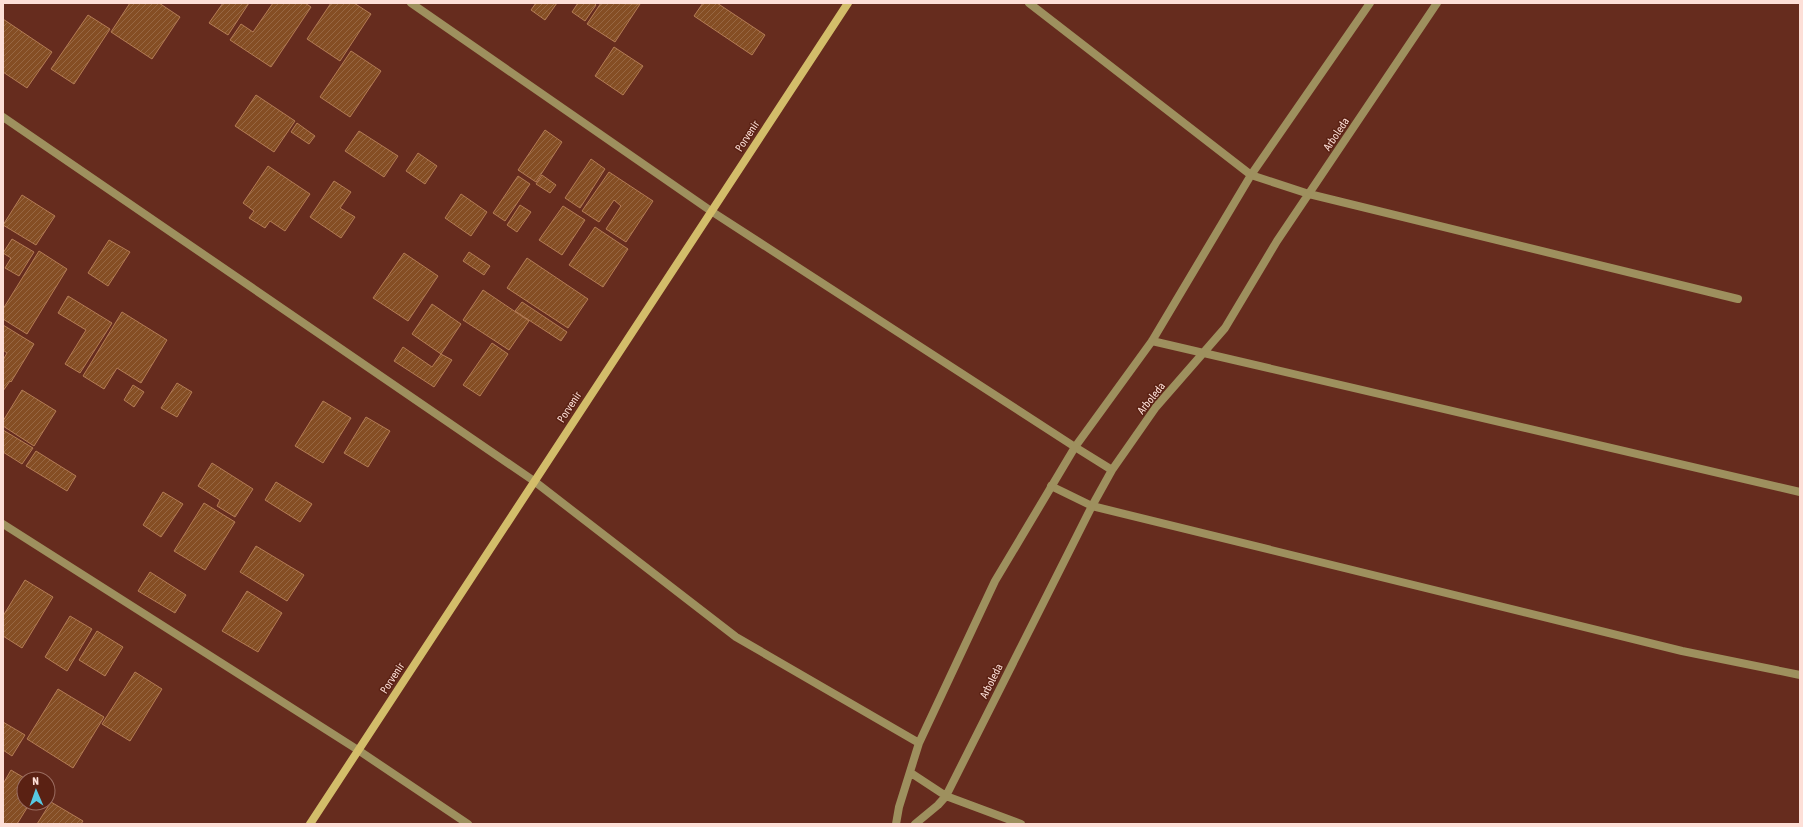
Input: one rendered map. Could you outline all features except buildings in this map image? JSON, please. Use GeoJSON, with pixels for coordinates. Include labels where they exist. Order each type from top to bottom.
{"type":"FeatureCollection","features":[{"type":"Feature","properties":{"kind":"street"},"geometry":{"type":"LineString","coordinates":[[411,3],[711,211],[1112,470]]}},
{"type":"Feature","properties":{"kind":"street","name":"Porvenir"},"geometry":{"type":"LineString","coordinates":[[310,824],[848,3]]}},
{"type":"Feature","properties":{"kind":"street"},"geometry":{"type":"LineString","coordinates":[[1030,3],[1251,175],[1309,194],[1738,299]]}},
{"type":"Feature","properties":{"kind":"street"},"geometry":{"type":"LineString","coordinates":[[896,824],[899,807],[911,773],[919,743],[995,581],[1075,447],[1152,341],[1251,175],[1370,3]]}},
{"type":"Feature","properties":{"kind":"street","name":"Arboleda"},"geometry":{"type":"LineString","coordinates":[[915,824],[938,805],[946,796],[1092,506],[1112,470],[1156,407],[1225,328],[1277,241],[1437,3]]}},
{"type":"Feature","properties":{"kind":"street"},"geometry":{"type":"LineString","coordinates":[[3,117],[534,481],[736,637],[919,743]]}},
{"type":"Feature","properties":{"kind":"street"},"geometry":{"type":"LineString","coordinates":[[1152,341],[1800,492]]}},
{"type":"Feature","properties":{"kind":"street"},"geometry":{"type":"LineString","coordinates":[[1051,486],[1092,506],[1682,650],[1800,676]]}},
{"type":"Feature","properties":{"kind":"street"},"geometry":{"type":"LineString","coordinates":[[3,524],[358,750],[468,824]]}},
{"type":"Feature","properties":{"kind":"street"},"geometry":{"type":"LineString","coordinates":[[911,773],[946,796],[1021,824]]}}]}
